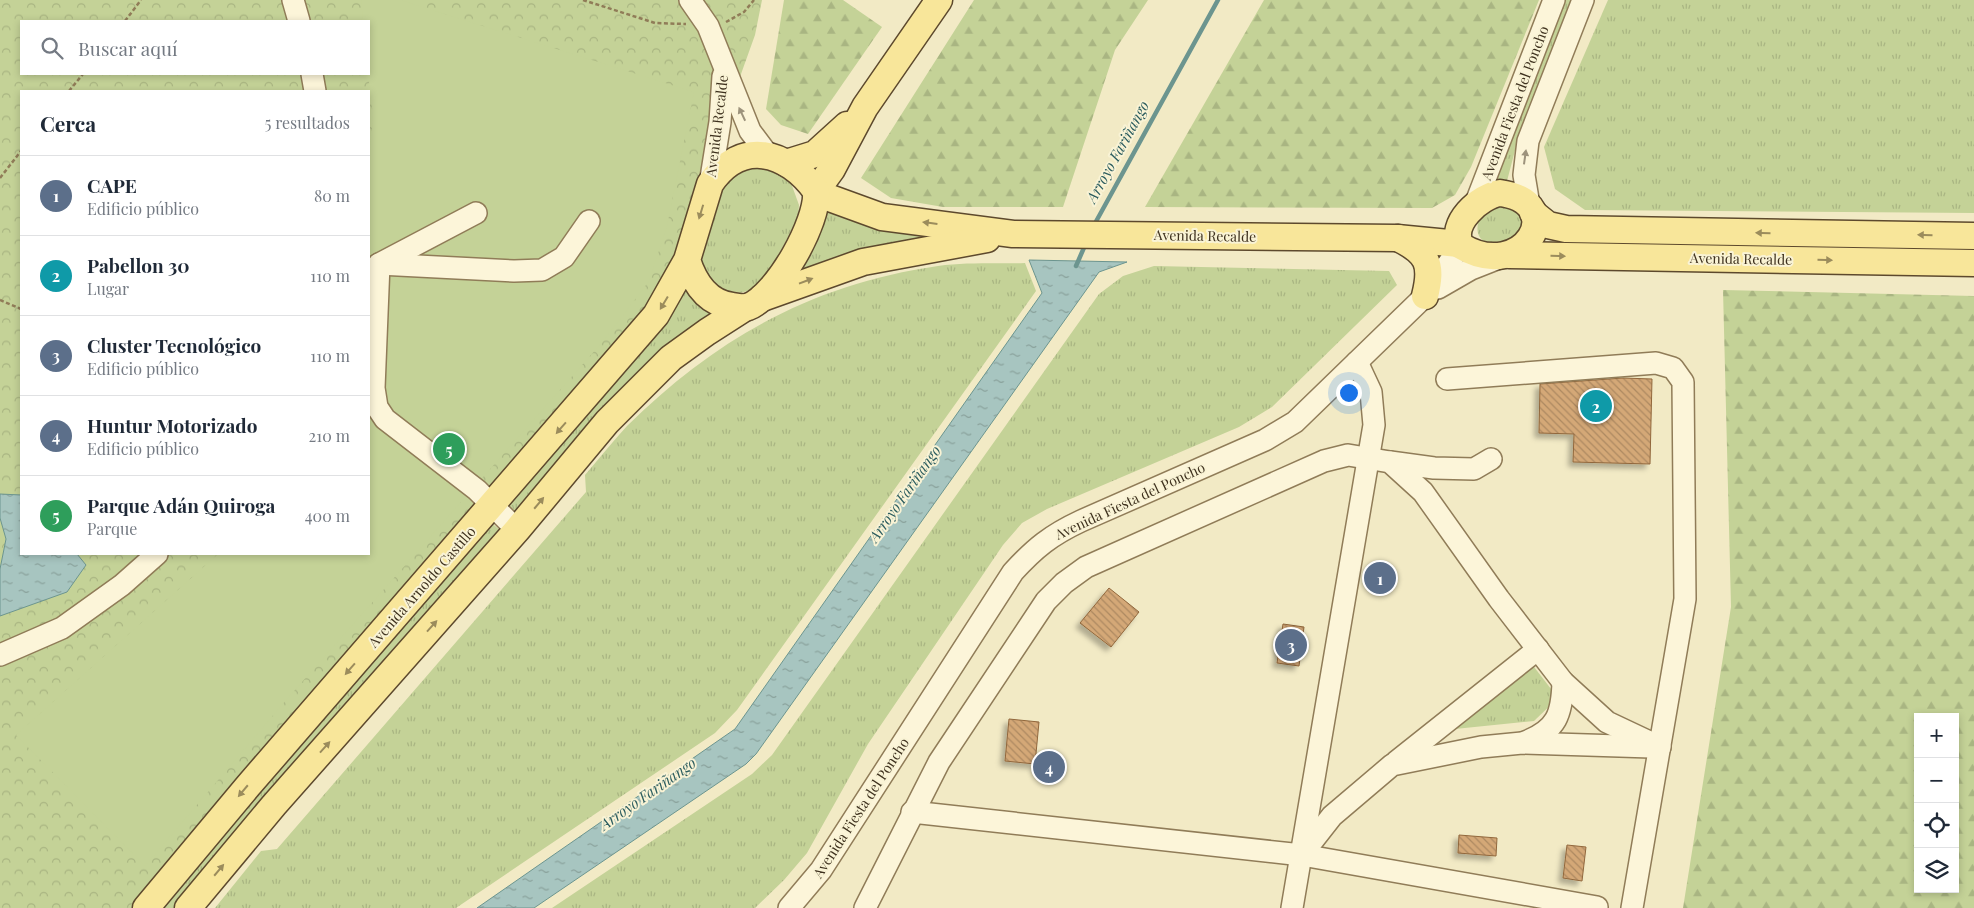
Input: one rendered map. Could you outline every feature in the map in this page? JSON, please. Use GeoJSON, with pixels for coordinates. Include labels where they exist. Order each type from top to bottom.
{"type":"FeatureCollection","features":[{"type":"Feature","properties":{"kind":"main road"},"geometry":{"type":"LineString","coordinates":[[188,908],[274,805],[517,530],[607,422],[672,358],[707,332],[754,303],[784,270],[803,238],[814,213],[816,192],[832,169],[865,106],[939,0]]}},
{"type":"Feature","properties":{"kind":"main road"},"geometry":{"type":"LineString","coordinates":[[754,303],[728,306],[714,300],[701,290],[692,276],[687,260],[710,184],[725,165],[738,158],[751,155],[777,159],[815,154],[865,106]]}},
{"type":"Feature","properties":{"kind":"main road"},"geometry":{"type":"LineString","coordinates":[[777,159],[803,175],[816,192]]}},
{"type":"Feature","properties":{"kind":"main road","name":"Avenida Recalde"},"geometry":{"type":"LineString","coordinates":[[816,192],[882,217],[1013,234],[1397,238],[1460,245]]}},
{"type":"Feature","properties":{"kind":"main road"},"geometry":{"type":"LineString","coordinates":[[1500,193],[1510,195],[1531,209],[1534,234],[1529,242],[1506,255],[1477,254],[1460,245],[1459,233],[1470,210],[1484,198],[1500,193]]}},
{"type":"Feature","properties":{"kind":"main road","name":"Avenida Recalde"},"geometry":{"type":"LineString","coordinates":[[1531,209],[1548,225],[1566,229],[1974,236]]}},
{"type":"Feature","properties":{"kind":"main road","name":"Avenida Recalde"},"geometry":{"type":"LineString","coordinates":[[1397,238],[1451,223],[1470,210]]}},
{"type":"Feature","properties":{"kind":"main road","name":"Avenida Recalde"},"geometry":{"type":"LineString","coordinates":[[754,303],[863,262],[1013,234]]}},
{"type":"Feature","properties":{"kind":"main road"},"geometry":{"type":"LineString","coordinates":[[1397,238],[1417,248],[1425,258],[1430,270],[1425,296]]}},
{"type":"Feature","properties":{"kind":"main road","name":"Avenida Recalde"},"geometry":{"type":"LineString","coordinates":[[1506,255],[1974,263]]}},
{"type":"Feature","properties":{"kind":"main road","name":"Avenida Arnoldo Castillo"},"geometry":{"type":"LineString","coordinates":[[146,908],[248,786],[656,316],[687,260]]}},
{"type":"Feature","properties":{"kind":"street"},"geometry":{"type":"LineString","coordinates":[[294,0],[300,20]]}},
{"type":"Feature","properties":{"kind":"street","name":"Avenida Recalde"},"geometry":{"type":"LineString","coordinates":[[690,0],[708,26],[750,131],[777,159]]}},
{"type":"Feature","properties":{"kind":"street","name":"Avenida Fiesta del Poncho"},"geometry":{"type":"LineString","coordinates":[[1470,210],[1554,0]]}},
{"type":"Feature","properties":{"kind":"street","name":"Avenida Fiesta del Poncho"},"geometry":{"type":"LineString","coordinates":[[1531,209],[1524,175],[1528,140],[1583,0]]}},
{"type":"Feature","properties":{"kind":"street","name":"Avenida Recalde"},"geometry":{"type":"LineString","coordinates":[[710,184],[720,122],[724,68]]}},
{"type":"Feature","properties":{"kind":"street"},"geometry":{"type":"LineString","coordinates":[[312,75],[315,90]]}},
{"type":"Feature","properties":{"kind":"street"},"geometry":{"type":"LineString","coordinates":[[374,264],[476,213]]}},
{"type":"Feature","properties":{"kind":"street"},"geometry":{"type":"LineString","coordinates":[[374,264],[514,272],[542,270],[564,257],[589,221]]}},
{"type":"Feature","properties":{"kind":"street","name":"Avenida Fiesta del Poncho"},"geometry":{"type":"LineString","coordinates":[[789,908],[821,870],[1013,572],[1034,549],[1055,533],[1265,440],[1295,422],[1425,296],[1460,245]]}},
{"type":"Feature","properties":{"kind":"street","name":"Avenida Fiesta del Poncho"},"geometry":{"type":"LineString","coordinates":[[1425,296],[1471,269],[1506,255]]}},
{"type":"Feature","properties":{"kind":"street"},"geometry":{"type":"LineString","coordinates":[[374,264],[374,388],[377,407],[385,419],[477,490],[517,530]]}},
{"type":"Feature","properties":{"kind":"street"},"geometry":{"type":"LineString","coordinates":[[1292,908],[1374,425],[1371,392],[1357,362]]}},
{"type":"Feature","properties":{"kind":"street"},"geometry":{"type":"LineString","coordinates":[[1448,379],[1656,363],[1673,368],[1683,382],[1686,599],[1632,908]]}},
{"type":"Feature","properties":{"kind":"street"},"geometry":{"type":"LineString","coordinates":[[864,908],[912,812],[944,754],[1046,601],[1064,583],[1086,567],[1324,461],[1348,455],[1434,468],[1474,469],[1491,459]]}},
{"type":"Feature","properties":{"kind":"street"},"geometry":{"type":"LineString","coordinates":[[1390,462],[1423,492],[1563,682],[1607,722],[1660,747]]}},
{"type":"Feature","properties":{"kind":"street"},"geometry":{"type":"LineString","coordinates":[[0,655],[62,628],[122,585],[156,555]]}},
{"type":"Feature","properties":{"kind":"street"},"geometry":{"type":"LineString","coordinates":[[1302,856],[1332,816],[1392,765],[1538,649]]}},
{"type":"Feature","properties":{"kind":"street"},"geometry":{"type":"LineString","coordinates":[[1522,743],[1541,736],[1555,723],[1562,707],[1563,682]]}},
{"type":"Feature","properties":{"kind":"street"},"geometry":{"type":"LineString","coordinates":[[1392,765],[1481,747],[1522,743],[1660,747]]}},
{"type":"Feature","properties":{"kind":"street"},"geometry":{"type":"LineString","coordinates":[[912,812],[1302,856],[1597,907]]}},
{"type":"Feature","properties":{"kind":"path"},"geometry":{"type":"LineString","coordinates":[[126,20],[142,0]]}},
{"type":"Feature","properties":{"kind":"path"},"geometry":{"type":"LineString","coordinates":[[583,0],[655,23],[708,26],[727,22],[744,12],[754,0]]}},
{"type":"Feature","properties":{"kind":"path"},"geometry":{"type":"LineString","coordinates":[[70,90],[82,75]]}},
{"type":"Feature","properties":{"kind":"path"},"geometry":{"type":"LineString","coordinates":[[0,178],[20,152]]}},
{"type":"Feature","properties":{"kind":"path"},"geometry":{"type":"LineString","coordinates":[[0,300],[20,309]]}},
{"type":"Feature","properties":{"kind":"green space"},"geometry":{"type":"Polygon","coordinates":[[[0,0],[762,0],[755,35],[665,286],[135,908],[0,908],[0,0]]]}},
{"type":"Feature","properties":{"kind":"green space"},"geometry":{"type":"Polygon","coordinates":[[[361,0],[400,0],[694,92],[667,226],[649,281],[605,339],[287,699],[145,866],[16,735],[217,555],[370,555],[370,150],[373,116],[368,75],[370,75],[370,20],[363,20],[361,0]]]}},
{"type":"Feature","properties":{"kind":"green space"},"geometry":{"type":"Polygon","coordinates":[[[784,0],[843,0],[882,27],[808,134],[781,125],[766,109],[784,0]]]}},
{"type":"Feature","properties":{"kind":"green space"},"geometry":{"type":"Polygon","coordinates":[[[974,0],[1148,0],[1115,50],[1063,207],[943,207],[891,198],[861,178],[974,0]]]}},
{"type":"Feature","properties":{"kind":"green space"},"geometry":{"type":"Polygon","coordinates":[[[1264,0],[1539,0],[1471,167],[1455,195],[1432,208],[1145,207],[1264,0]]]}},
{"type":"Feature","properties":{"kind":"green space"},"geometry":{"type":"Polygon","coordinates":[[[1564,0],[1574,0],[1518,139],[1507,181],[1495,180],[1564,0]]]}},
{"type":"Feature","properties":{"kind":"green space"},"geometry":{"type":"Polygon","coordinates":[[[1608,0],[1974,0],[1974,213],[1585,210],[1555,189],[1544,147],[1608,0]]]}},
{"type":"Feature","properties":{"kind":"green space"},"geometry":{"type":"Polygon","coordinates":[[[757,165],[783,174],[791,183],[799,205],[798,218],[767,277],[751,290],[740,293],[717,289],[700,270],[699,250],[713,197],[730,172],[757,165]]]}},
{"type":"Feature","properties":{"kind":"green space"},"geometry":{"type":"Polygon","coordinates":[[[826,205],[946,234],[790,276],[826,205]]]}},
{"type":"Feature","properties":{"kind":"green space"},"geometry":{"type":"Polygon","coordinates":[[[1487,205],[1514,207],[1518,213],[1521,226],[1509,244],[1488,243],[1479,236],[1479,220],[1487,205]]]}},
{"type":"Feature","properties":{"kind":"green space"},"geometry":{"type":"Polygon","coordinates":[[[1025,263],[1036,291],[737,710],[715,733],[456,908],[215,908],[261,851],[277,849],[586,492],[585,475],[621,432],[696,366],[732,341],[769,320],[808,301],[849,286],[892,274],[938,266],[1025,263]]]}},
{"type":"Feature","properties":{"kind":"green space"},"geometry":{"type":"Polygon","coordinates":[[[1154,266],[1389,271],[1397,285],[1272,407],[1239,427],[1047,509],[1022,523],[1003,545],[868,744],[807,853],[784,880],[755,908],[552,908],[752,774],[772,755],[1099,294],[1123,276],[1154,266]]]}},
{"type":"Feature","properties":{"kind":"green space"},"geometry":{"type":"Polygon","coordinates":[[[688,288],[718,311],[515,513],[505,504],[684,289],[688,288]]]}},
{"type":"Feature","properties":{"kind":"green space"},"geometry":{"type":"Polygon","coordinates":[[[1723,290],[1974,296],[1974,908],[1683,908],[1731,607],[1723,290]]]}},
{"type":"Feature","properties":{"kind":"green space"},"geometry":{"type":"Polygon","coordinates":[[[489,521],[500,530],[178,908],[157,908],[489,521]]]}},
{"type":"Feature","properties":{"kind":"green space"},"geometry":{"type":"Polygon","coordinates":[[[1531,663],[1558,698],[1534,721],[1455,729],[1531,663]]]}},
{"type":"Feature","properties":{"kind":"water"},"geometry":{"type":"Polygon","coordinates":[[[1029,260],[1127,262],[1099,272],[756,754],[746,764],[534,908],[477,908],[735,729],[1042,293],[1029,260]]]}},
{"type":"Feature","properties":{"kind":"water"},"geometry":{"type":"Polygon","coordinates":[[[0,494],[20,495],[20,555],[78,555],[86,565],[67,592],[0,616],[0,569],[6,539],[0,518],[0,494]]]}},
{"type":"Feature","properties":{"kind":"building"},"geometry":{"type":"Polygon","coordinates":[[[1623,378],[1652,379],[1650,464],[1573,462],[1574,434],[1539,433],[1540,384],[1623,378]]]}},
{"type":"Feature","properties":{"kind":"building"},"geometry":{"type":"Polygon","coordinates":[[[1109,588],[1139,612],[1111,647],[1080,623],[1109,588]]]}},
{"type":"Feature","properties":{"kind":"building"},"geometry":{"type":"Polygon","coordinates":[[[1283,624],[1304,627],[1299,666],[1277,663],[1283,624]]]}},
{"type":"Feature","properties":{"kind":"building"},"geometry":{"type":"Polygon","coordinates":[[[1009,719],[1039,722],[1035,764],[1005,761],[1009,719]]]}},
{"type":"Feature","properties":{"kind":"building"},"geometry":{"type":"Polygon","coordinates":[[[1459,835],[1497,838],[1496,856],[1458,853],[1459,835]]]}},
{"type":"Feature","properties":{"kind":"building"},"geometry":{"type":"Polygon","coordinates":[[[1567,845],[1586,847],[1582,881],[1563,878],[1567,845]]]}},
{"type":"Feature","properties":{"kind":"waterway","name":"Arroyo Fariñango"},"geometry":{"type":"LineString","coordinates":[[1093,227],[1218,0]]}},
{"type":"Feature","properties":{"kind":"waterway","name":"Arroyo Fariñango"},"geometry":{"type":"LineString","coordinates":[[1076,266],[1086,243]]}},
{"type":"Feature","properties":{"kind":"place","name":"Pabellon 30"},"geometry":{"type":"Point","coordinates":[1596,406]}},
{"type":"Feature","properties":{"kind":"place","name":"Parque Adán Quiroga"},"geometry":{"type":"Point","coordinates":[449,449]}},
{"type":"Feature","properties":{"kind":"place","name":"CAPE"},"geometry":{"type":"Point","coordinates":[1380,578]}},
{"type":"Feature","properties":{"kind":"place","name":"Cluster Tecnológico"},"geometry":{"type":"Point","coordinates":[1291,645]}},
{"type":"Feature","properties":{"kind":"place","name":"Huntur Motorizado"},"geometry":{"type":"Point","coordinates":[1049,767]}}]}
